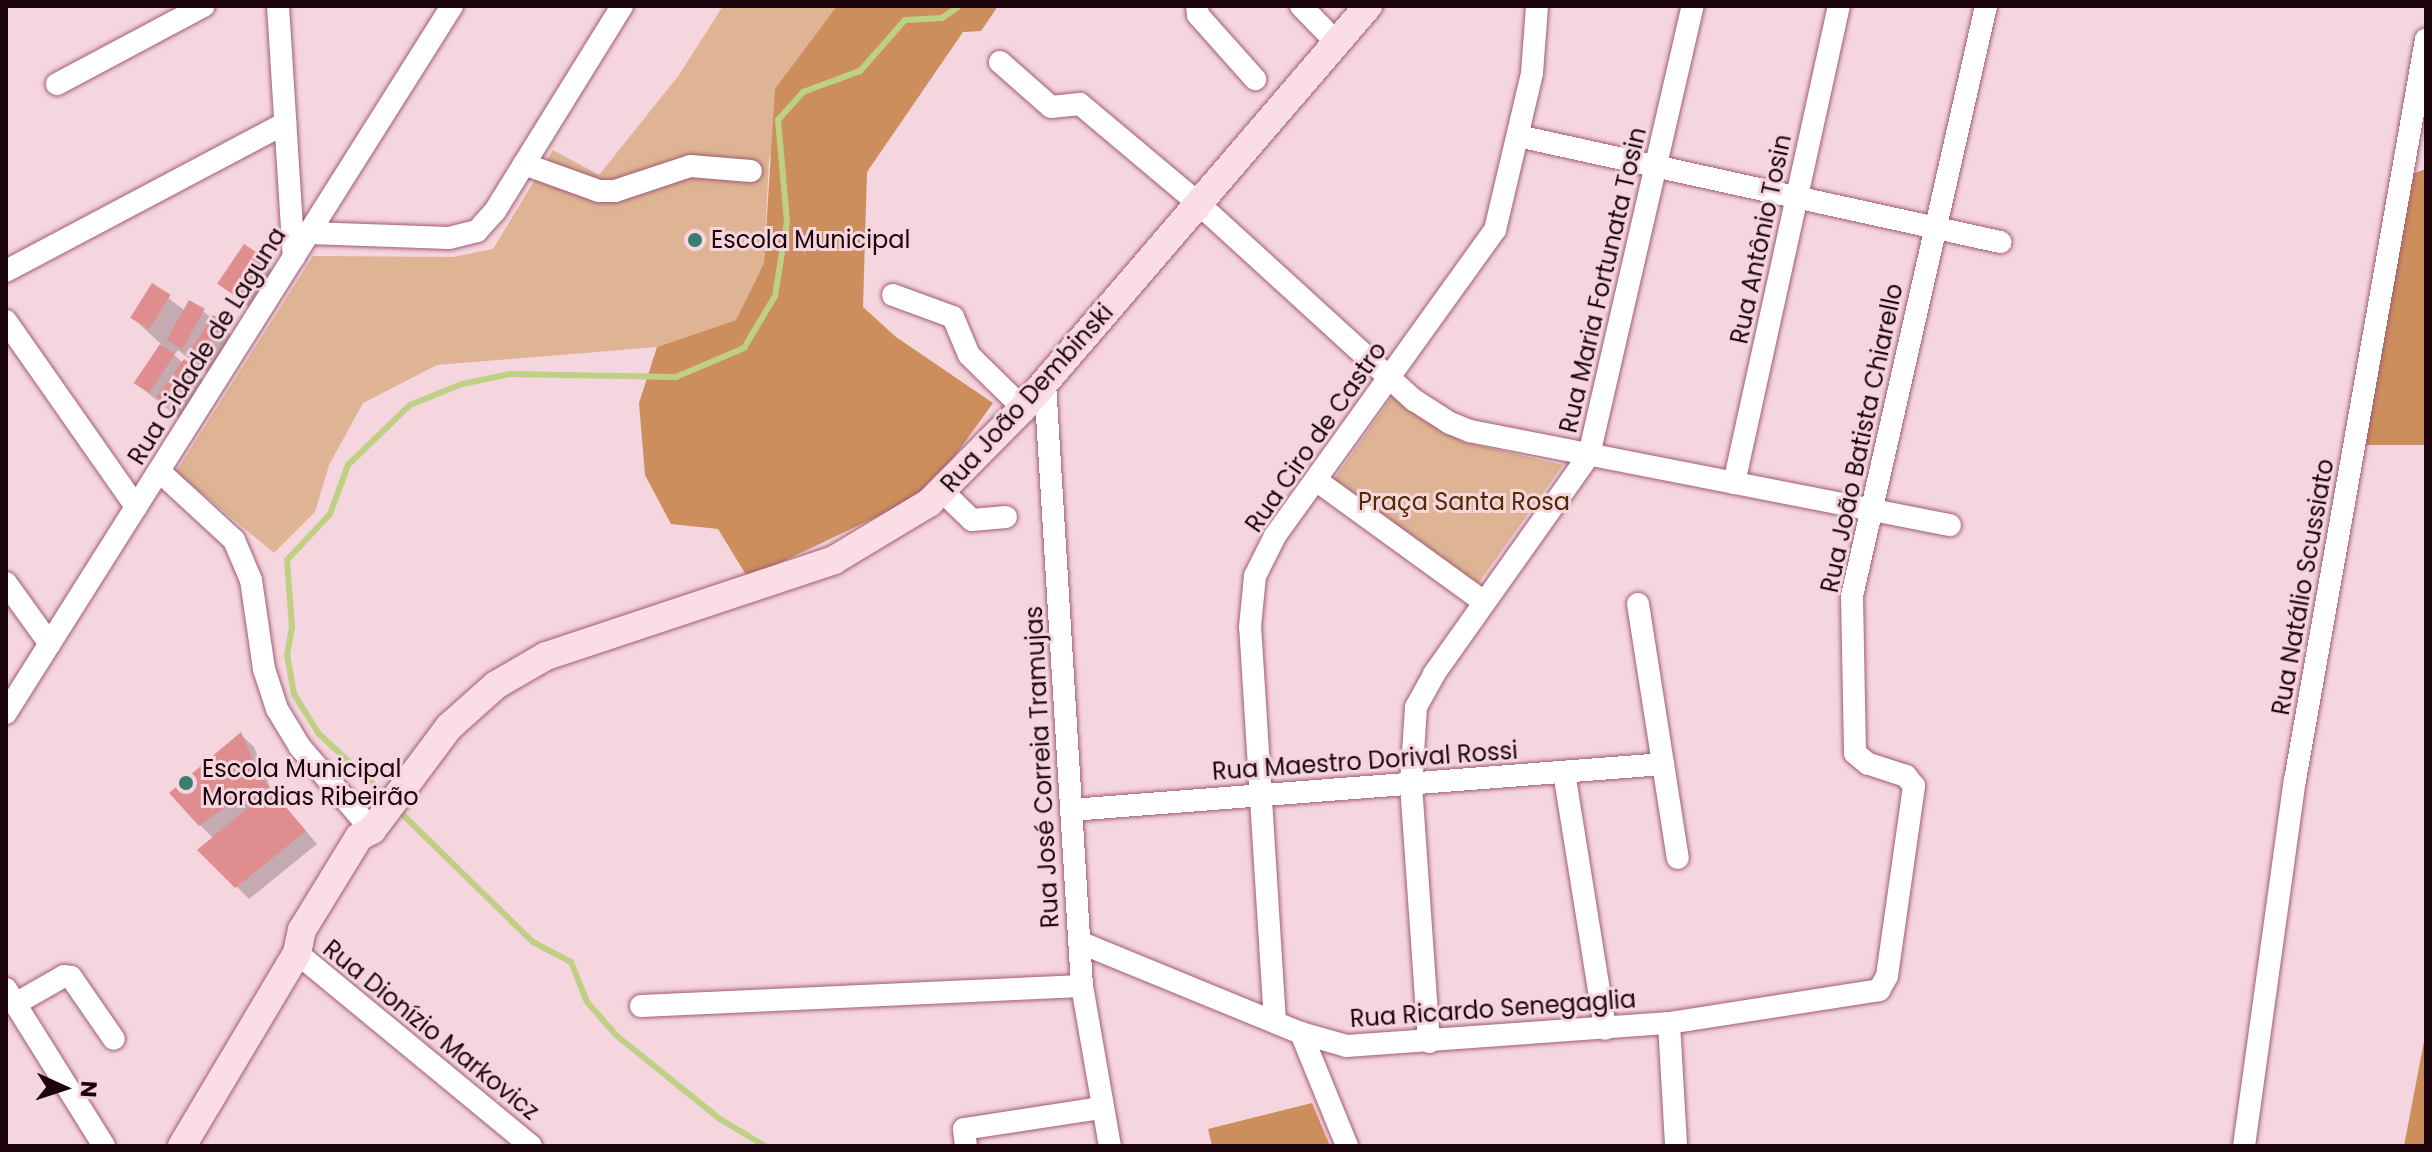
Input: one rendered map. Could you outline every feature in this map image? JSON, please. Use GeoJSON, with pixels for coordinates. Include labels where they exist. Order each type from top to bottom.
{"type":"FeatureCollection","features":[{"type":"Feature","properties":{"kind":"main road","name":"Rua João Dembinski"},"geometry":{"type":"LineString","coordinates":[[182,1146],[297,953],[315,939],[372,845],[377,822],[449,727],[521,669],[587,640],[834,560],[892,528],[943,492],[1045,383],[1368,6]]}},
{"type":"Feature","properties":{"kind":"street"},"geometry":{"type":"LineString","coordinates":[[57,84],[204,6]]}},
{"type":"Feature","properties":{"kind":"street"},"geometry":{"type":"LineString","coordinates":[[278,6],[294,257]]}},
{"type":"Feature","properties":{"kind":"street","name":"Rua Cidade de Laguna"},"geometry":{"type":"LineString","coordinates":[[6,713],[452,6]]}},
{"type":"Feature","properties":{"kind":"street"},"geometry":{"type":"LineString","coordinates":[[309,233],[464,236],[487,221],[622,6]]}},
{"type":"Feature","properties":{"kind":"street"},"geometry":{"type":"LineString","coordinates":[[1197,6],[1198,15],[1255,79]]}},
{"type":"Feature","properties":{"kind":"street"},"geometry":{"type":"LineString","coordinates":[[1301,6],[1337,43]]}},
{"type":"Feature","properties":{"kind":"street","name":"Rua Ciro de Castro"},"geometry":{"type":"LineString","coordinates":[[1275,1022],[1250,627],[1255,576],[1275,536],[1495,230],[1536,44],[1537,6]]}},
{"type":"Feature","properties":{"kind":"street","name":"Rua Maria Fortunata Tosin"},"geometry":{"type":"LineString","coordinates":[[1429,1042],[1411,784],[1416,707],[1484,602],[1589,455],[1693,6]]}},
{"type":"Feature","properties":{"kind":"street","name":"Rua Antônio Tosin"},"geometry":{"type":"LineString","coordinates":[[1734,483],[1839,6]]}},
{"type":"Feature","properties":{"kind":"street","name":"Rua João Batista Chiarello"},"geometry":{"type":"LineString","coordinates":[[1879,990],[1887,976],[1914,793],[1911,780],[1868,764],[1854,745],[1850,618],[1870,510],[1986,6]]}},
{"type":"Feature","properties":{"kind":"street","name":"Rua Natálio Scussiato"},"geometry":{"type":"LineString","coordinates":[[2244,1146],[2295,780],[2426,39]]}},
{"type":"Feature","properties":{"kind":"street"},"geometry":{"type":"LineString","coordinates":[[1000,62],[1051,107],[1080,104],[1199,204],[1430,411],[1470,431],[1950,525]]}},
{"type":"Feature","properties":{"kind":"street"},"geometry":{"type":"LineString","coordinates":[[6,271],[285,123]]}},
{"type":"Feature","properties":{"kind":"street"},"geometry":{"type":"LineString","coordinates":[[1518,136],[2001,242]]}},
{"type":"Feature","properties":{"kind":"street"},"geometry":{"type":"LineString","coordinates":[[2404,163],[2426,156]]}},
{"type":"Feature","properties":{"kind":"street"},"geometry":{"type":"LineString","coordinates":[[524,164],[599,191],[615,191],[690,166],[751,171]]}},
{"type":"Feature","properties":{"kind":"street"},"geometry":{"type":"LineString","coordinates":[[893,295],[953,317],[969,355],[1023,408]]}},
{"type":"Feature","properties":{"kind":"street"},"geometry":{"type":"LineString","coordinates":[[6,321],[136,507]]}},
{"type":"Feature","properties":{"kind":"street","name":"Rua José Correia Tramujas"},"geometry":{"type":"LineString","coordinates":[[1045,383],[1082,986],[1110,1146]]}},
{"type":"Feature","properties":{"kind":"street"},"geometry":{"type":"LineString","coordinates":[[159,471],[234,540],[251,580],[264,669],[277,709],[300,747],[377,822]]}},
{"type":"Feature","properties":{"kind":"street"},"geometry":{"type":"LineString","coordinates":[[1316,480],[1484,602]]}},
{"type":"Feature","properties":{"kind":"street"},"geometry":{"type":"LineString","coordinates":[[943,492],[972,520],[1006,517]]}},
{"type":"Feature","properties":{"kind":"street"},"geometry":{"type":"LineString","coordinates":[[6,583],[50,644]]}},
{"type":"Feature","properties":{"kind":"street"},"geometry":{"type":"LineString","coordinates":[[1638,604],[1678,858]]}},
{"type":"Feature","properties":{"kind":"street","name":"Rua Maestro Dorival Rossi"},"geometry":{"type":"LineString","coordinates":[[1071,810],[1663,764]]}},
{"type":"Feature","properties":{"kind":"street"},"geometry":{"type":"LineString","coordinates":[[1564,772],[1605,1029]]}},
{"type":"Feature","properties":{"kind":"street","name":"Rua Ricardo Senegaglia"},"geometry":{"type":"LineString","coordinates":[[1079,942],[1301,1033],[1347,1046],[1669,1023],[1879,990]]}},
{"type":"Feature","properties":{"kind":"street","name":"Rua Dionízio Markovicz"},"geometry":{"type":"LineString","coordinates":[[297,953],[531,1146]]}},
{"type":"Feature","properties":{"kind":"street"},"geometry":{"type":"LineString","coordinates":[[104,1146],[11,997],[64,976],[71,977],[114,1039]]}},
{"type":"Feature","properties":{"kind":"street"},"geometry":{"type":"LineString","coordinates":[[641,1006],[1082,986]]}},
{"type":"Feature","properties":{"kind":"street"},"geometry":{"type":"LineString","coordinates":[[1669,1023],[1676,1146]]}},
{"type":"Feature","properties":{"kind":"street"},"geometry":{"type":"LineString","coordinates":[[1301,1033],[1347,1146]]}},
{"type":"Feature","properties":{"kind":"street"},"geometry":{"type":"LineString","coordinates":[[966,1146],[964,1129],[1101,1108]]}},
{"type":"Feature","properties":{"kind":"green space"},"geometry":{"type":"Polygon","coordinates":[[[723,6],[837,6],[769,159],[764,263],[736,320],[657,347],[437,365],[363,403],[329,465],[315,512],[274,553],[176,472],[313,256],[453,257],[493,249],[553,150],[599,175],[679,75],[723,6]]]}},
{"type":"Feature","properties":{"kind":"green space","name":"Praça Santa Rosa"},"geometry":{"type":"Polygon","coordinates":[[[1394,394],[1423,419],[1464,442],[1563,465],[1477,585],[1332,482],[1394,394]]]}},
{"type":"Feature","properties":{"kind":"shaded area"},"geometry":{"type":"Polygon","coordinates":[[[837,6],[998,6],[981,31],[963,32],[867,172],[863,307],[896,337],[993,403],[929,492],[748,578],[718,529],[671,524],[645,475],[639,403],[657,347],[736,320],[764,263],[775,89],[837,6]]]}},
{"type":"Feature","properties":{"kind":"shaded area"},"geometry":{"type":"Polygon","coordinates":[[[2426,169],[2426,445],[2365,445],[2412,174],[2426,169]]]}},
{"type":"Feature","properties":{"kind":"shaded area"},"geometry":{"type":"Polygon","coordinates":[[[2426,1031],[2426,1146],[2404,1146],[2426,1031]]]}},
{"type":"Feature","properties":{"kind":"shaded area"},"geometry":{"type":"Polygon","coordinates":[[[1312,1103],[1330,1146],[1212,1146],[1208,1129],[1312,1103]]]}},
{"type":"Feature","properties":{"kind":"building"},"geometry":{"type":"Polygon","coordinates":[[[244,244],[265,258],[238,298],[217,284],[244,244]]]}},
{"type":"Feature","properties":{"kind":"building"},"geometry":{"type":"Polygon","coordinates":[[[152,283],[171,295],[149,329],[130,318],[152,283]]]}},
{"type":"Feature","properties":{"kind":"building"},"geometry":{"type":"Polygon","coordinates":[[[189,300],[205,309],[182,349],[167,340],[189,300]]]}},
{"type":"Feature","properties":{"kind":"building"},"geometry":{"type":"Polygon","coordinates":[[[213,315],[224,322],[199,362],[188,355],[213,315]]]}},
{"type":"Feature","properties":{"kind":"building"},"geometry":{"type":"Polygon","coordinates":[[[160,344],[175,354],[149,393],[134,383],[160,344]]]}},
{"type":"Feature","properties":{"kind":"building"},"geometry":{"type":"Polygon","coordinates":[[[184,359],[195,367],[168,405],[156,397],[184,359]]]}},
{"type":"Feature","properties":{"kind":"building"},"geometry":{"type":"Polygon","coordinates":[[[241,732],[259,775],[306,831],[235,888],[197,850],[254,803],[246,792],[199,826],[169,793],[241,732]]]}},
{"type":"Feature","properties":{"kind":"waterway"},"geometry":{"type":"LineString","coordinates":[[387,797],[319,734],[294,694],[287,655],[292,628],[287,560],[330,514],[348,465],[410,405],[462,384],[510,374],[676,377],[744,348],[775,296],[787,222],[778,120],[803,92],[860,71],[905,20],[942,18],[959,6]]}},
{"type":"Feature","properties":{"kind":"waterway"},"geometry":{"type":"LineString","coordinates":[[397,809],[533,942],[571,962],[587,1002],[617,1036],[720,1119],[765,1146]]}},
{"type":"Feature","properties":{"kind":"place","name":"Escola Municipal"},"geometry":{"type":"Point","coordinates":[695,240]}},
{"type":"Feature","properties":{"kind":"place","name":"Escola Municipal Moradias Ribeirão"},"geometry":{"type":"Point","coordinates":[186,783]}}]}
